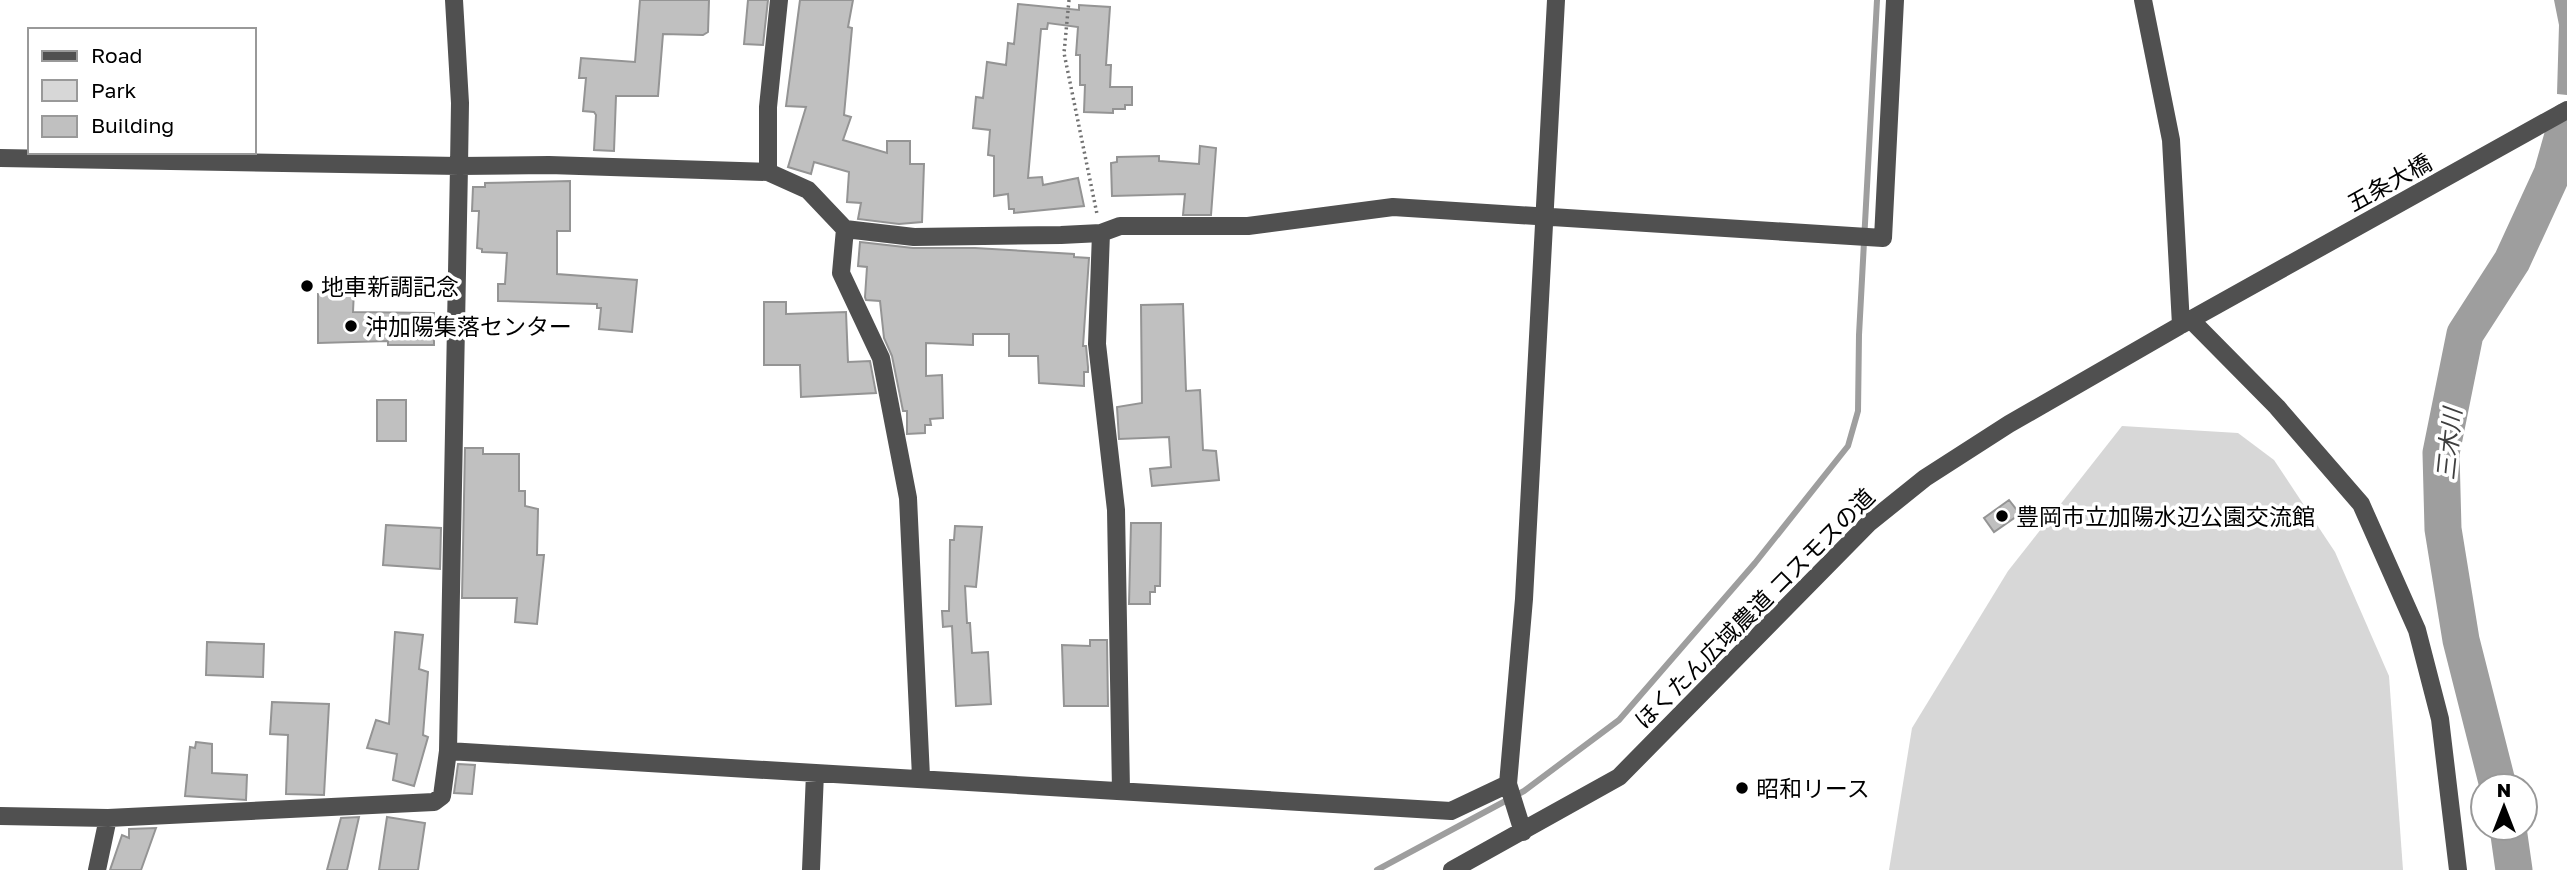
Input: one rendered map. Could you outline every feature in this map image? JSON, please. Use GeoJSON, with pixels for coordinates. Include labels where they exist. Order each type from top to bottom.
{"type":"FeatureCollection","features":[{"type":"Feature","properties":{"kind":"street"},"geometry":{"type":"LineString","coordinates":[[0,816],[108,818],[434,802],[442,796],[448,751],[460,103],[454,0]]}},
{"type":"Feature","properties":{"kind":"street"},"geometry":{"type":"LineString","coordinates":[[768,172],[768,107],[779,0]]}},
{"type":"Feature","properties":{"kind":"street"},"geometry":{"type":"LineString","coordinates":[[1523,832],[1508,785],[1524,600],[1556,0]]}},
{"type":"Feature","properties":{"kind":"street"},"geometry":{"type":"LineString","coordinates":[[0,158],[459,166],[549,165],[768,172],[808,190],[845,229],[914,237],[1101,233],[1120,226],[1248,226],[1393,207],[1883,238],[1895,0]]}},
{"type":"Feature","properties":{"kind":"street"},"geometry":{"type":"LineString","coordinates":[[2143,0],[2171,140],[2186,322],[2277,407],[2361,504],[2417,630],[2440,719],[2458,870]]}},
{"type":"Feature","properties":{"kind":"street","name":"五条大橋"},"geometry":{"type":"LineString","coordinates":[[2235,297],[2567,110]]}},
{"type":"Feature","properties":{"kind":"street"},"geometry":{"type":"LineString","coordinates":[[845,229],[841,273],[881,358],[908,498],[921,777]]}},
{"type":"Feature","properties":{"kind":"street"},"geometry":{"type":"LineString","coordinates":[[1101,233],[1097,344],[1116,510],[1121,791]]}},
{"type":"Feature","properties":{"kind":"street","name":"ほくたん広域農道 コスモスの道"},"geometry":{"type":"LineString","coordinates":[[1452,870],[1619,777],[1869,523],[1925,478],[2009,424],[2186,322],[2235,297]]}},
{"type":"Feature","properties":{"kind":"street"},"geometry":{"type":"LineString","coordinates":[[448,751],[921,777],[1451,811],[1508,785]]}},
{"type":"Feature","properties":{"kind":"street"},"geometry":{"type":"LineString","coordinates":[[811,870],[816,773]]}},
{"type":"Feature","properties":{"kind":"street"},"geometry":{"type":"LineString","coordinates":[[97,870],[108,818]]}},
{"type":"Feature","properties":{"kind":"path"},"geometry":{"type":"LineString","coordinates":[[1069,0],[1064,53],[1101,233]]}},
{"type":"Feature","properties":{"kind":"green space"},"geometry":{"type":"Polygon","coordinates":[[[2122,426],[2238,433],[2274,460],[2335,552],[2389,676],[2403,870],[1889,870],[1912,728],[2008,571],[2122,426]]]}},
{"type":"Feature","properties":{"kind":"shaded area"},"geometry":{"type":"Polygon","coordinates":[[[2554,0],[2567,0],[2567,95],[2557,94],[2559,25],[2554,0]]]}},
{"type":"Feature","properties":{"kind":"building"},"geometry":{"type":"Polygon","coordinates":[[[640,0],[709,0],[708,32],[703,35],[663,34],[658,96],[616,96],[614,151],[594,150],[596,115],[594,112],[583,111],[586,78],[579,78],[581,58],[635,62],[640,0]]]}},
{"type":"Feature","properties":{"kind":"building"},"geometry":{"type":"Polygon","coordinates":[[[748,0],[768,0],[763,45],[744,44],[748,0]]]}},
{"type":"Feature","properties":{"kind":"building"},"geometry":{"type":"Polygon","coordinates":[[[800,0],[853,0],[848,27],[852,28],[844,115],[851,117],[843,140],[887,153],[887,141],[910,141],[910,164],[924,164],[922,222],[899,224],[858,219],[861,203],[847,202],[849,172],[814,162],[811,174],[788,167],[806,107],[786,106],[800,0]]]}},
{"type":"Feature","properties":{"kind":"building"},"geometry":{"type":"Polygon","coordinates":[[[1018,4],[1079,10],[1079,5],[1110,7],[1106,65],[1111,65],[1110,87],[1132,87],[1132,105],[1125,105],[1125,109],[1113,109],[1113,113],[1084,112],[1085,85],[1080,85],[1080,55],[1076,55],[1078,27],[1048,23],[1047,29],[1041,29],[1028,178],[1042,177],[1043,185],[1078,178],[1084,206],[1014,213],[1014,209],[1009,209],[1008,194],[994,196],[994,156],[988,155],[990,130],[973,128],[976,97],[983,98],[987,62],[1006,65],[1008,43],[1014,44],[1018,4]]]}},
{"type":"Feature","properties":{"kind":"building"},"geometry":{"type":"Polygon","coordinates":[[[1200,146],[1216,148],[1211,215],[1183,215],[1185,194],[1112,196],[1111,163],[1117,162],[1117,157],[1159,156],[1159,161],[1199,164],[1200,146]]]}},
{"type":"Feature","properties":{"kind":"building"},"geometry":{"type":"Polygon","coordinates":[[[570,181],[570,231],[557,231],[557,274],[637,280],[632,332],[599,329],[601,308],[597,308],[597,304],[498,301],[498,284],[505,284],[507,253],[482,252],[482,249],[477,248],[479,211],[472,211],[473,187],[485,187],[485,183],[570,181]]]}},
{"type":"Feature","properties":{"kind":"building"},"geometry":{"type":"Polygon","coordinates":[[[860,242],[913,248],[975,248],[1074,254],[1074,257],[1089,258],[1083,346],[1086,346],[1088,372],[1084,372],[1084,386],[1039,383],[1038,356],[1009,356],[1009,334],[973,334],[973,345],[926,343],[926,376],[942,375],[943,418],[930,419],[931,425],[925,425],[925,433],[907,434],[907,411],[903,411],[892,356],[884,338],[880,301],[866,300],[865,297],[867,267],[858,266],[860,242]]]}},
{"type":"Feature","properties":{"kind":"building","name":"沖加陽集落センター"},"geometry":{"type":"Polygon","coordinates":[[[337,290],[354,290],[353,312],[434,313],[434,345],[388,345],[388,341],[318,343],[318,294],[337,294],[337,290]]]}},
{"type":"Feature","properties":{"kind":"building"},"geometry":{"type":"Polygon","coordinates":[[[764,302],[786,302],[786,314],[846,312],[848,362],[870,361],[876,393],[801,397],[800,365],[764,365],[764,302]]]}},
{"type":"Feature","properties":{"kind":"building"},"geometry":{"type":"Polygon","coordinates":[[[1183,304],[1186,391],[1200,390],[1203,450],[1216,451],[1219,480],[1152,486],[1150,469],[1171,467],[1169,437],[1119,439],[1117,407],[1142,403],[1141,305],[1183,304]]]}},
{"type":"Feature","properties":{"kind":"building"},"geometry":{"type":"Polygon","coordinates":[[[377,400],[406,400],[406,441],[377,441],[377,400]]]}},
{"type":"Feature","properties":{"kind":"building"},"geometry":{"type":"Polygon","coordinates":[[[465,448],[483,448],[483,454],[519,454],[519,491],[525,491],[525,506],[538,509],[537,555],[544,555],[537,624],[515,622],[517,598],[462,598],[465,448]]]}},
{"type":"Feature","properties":{"kind":"building","name":"豊岡市立加陽水辺公園交流館"},"geometry":{"type":"Polygon","coordinates":[[[2009,500],[2020,514],[1994,532],[1984,518],[2009,500]]]}},
{"type":"Feature","properties":{"kind":"building"},"geometry":{"type":"Polygon","coordinates":[[[1131,523],[1161,523],[1160,586],[1155,586],[1155,592],[1150,592],[1150,604],[1129,604],[1131,523]]]}},
{"type":"Feature","properties":{"kind":"building"},"geometry":{"type":"Polygon","coordinates":[[[386,525],[441,528],[440,569],[383,565],[386,525]]]}},
{"type":"Feature","properties":{"kind":"building"},"geometry":{"type":"Polygon","coordinates":[[[955,526],[982,527],[976,587],[965,586],[972,653],[988,652],[991,704],[956,706],[952,626],[943,627],[942,611],[949,611],[950,540],[954,540],[955,526]]]}},
{"type":"Feature","properties":{"kind":"building"},"geometry":{"type":"Polygon","coordinates":[[[395,632],[423,635],[419,669],[428,672],[423,735],[428,737],[414,786],[393,780],[397,754],[367,748],[376,720],[389,724],[395,632]]]}},
{"type":"Feature","properties":{"kind":"building"},"geometry":{"type":"Polygon","coordinates":[[[1090,640],[1107,640],[1108,706],[1064,706],[1062,645],[1090,646],[1090,640]]]}},
{"type":"Feature","properties":{"kind":"building"},"geometry":{"type":"Polygon","coordinates":[[[207,642],[264,644],[263,677],[206,675],[207,642]]]}},
{"type":"Feature","properties":{"kind":"building"},"geometry":{"type":"Polygon","coordinates":[[[272,702],[329,704],[324,795],[286,794],[288,735],[270,734],[272,702]]]}},
{"type":"Feature","properties":{"kind":"building"},"geometry":{"type":"Polygon","coordinates":[[[196,742],[212,744],[212,773],[247,775],[246,800],[185,796],[190,747],[195,748],[196,742]]]}},
{"type":"Feature","properties":{"kind":"building"},"geometry":{"type":"Polygon","coordinates":[[[458,764],[475,765],[472,794],[454,793],[458,764]]]}},
{"type":"Feature","properties":{"kind":"building"},"geometry":{"type":"Polygon","coordinates":[[[359,817],[347,870],[327,870],[341,818],[359,817]]]}},
{"type":"Feature","properties":{"kind":"building"},"geometry":{"type":"Polygon","coordinates":[[[387,817],[425,823],[418,870],[379,870],[387,817]]]}},
{"type":"Feature","properties":{"kind":"building"},"geometry":{"type":"Polygon","coordinates":[[[156,828],[141,870],[110,870],[122,835],[129,838],[129,829],[156,828]]]}},
{"type":"Feature","properties":{"kind":"waterway"},"geometry":{"type":"LineString","coordinates":[[1377,870],[1524,791],[1619,720],[1755,563],[1848,446],[1858,411],[1859,335],[1877,0]]}},
{"type":"Feature","properties":{"kind":"waterway","name":"三木川"},"geometry":{"type":"LineString","coordinates":[[2494,772],[2461,640],[2443,529],[2441,453],[2465,334],[2512,261],[2552,174],[2567,121]]}},
{"type":"Feature","properties":{"kind":"waterway","name":"三木川"},"geometry":{"type":"LineString","coordinates":[[2510,842],[2514,870]]}},
{"type":"Feature","properties":{"kind":"place","name":"地車新調記念"},"geometry":{"type":"Point","coordinates":[307,286]}},
{"type":"Feature","properties":{"kind":"place","name":"沖加陽集落センター"},"geometry":{"type":"Point","coordinates":[351,326]}},
{"type":"Feature","properties":{"kind":"place","name":"豊岡市立加陽水辺公園交流館"},"geometry":{"type":"Point","coordinates":[2002,516]}},
{"type":"Feature","properties":{"kind":"place","name":"昭和リース"},"geometry":{"type":"Point","coordinates":[1742,788]}}]}
